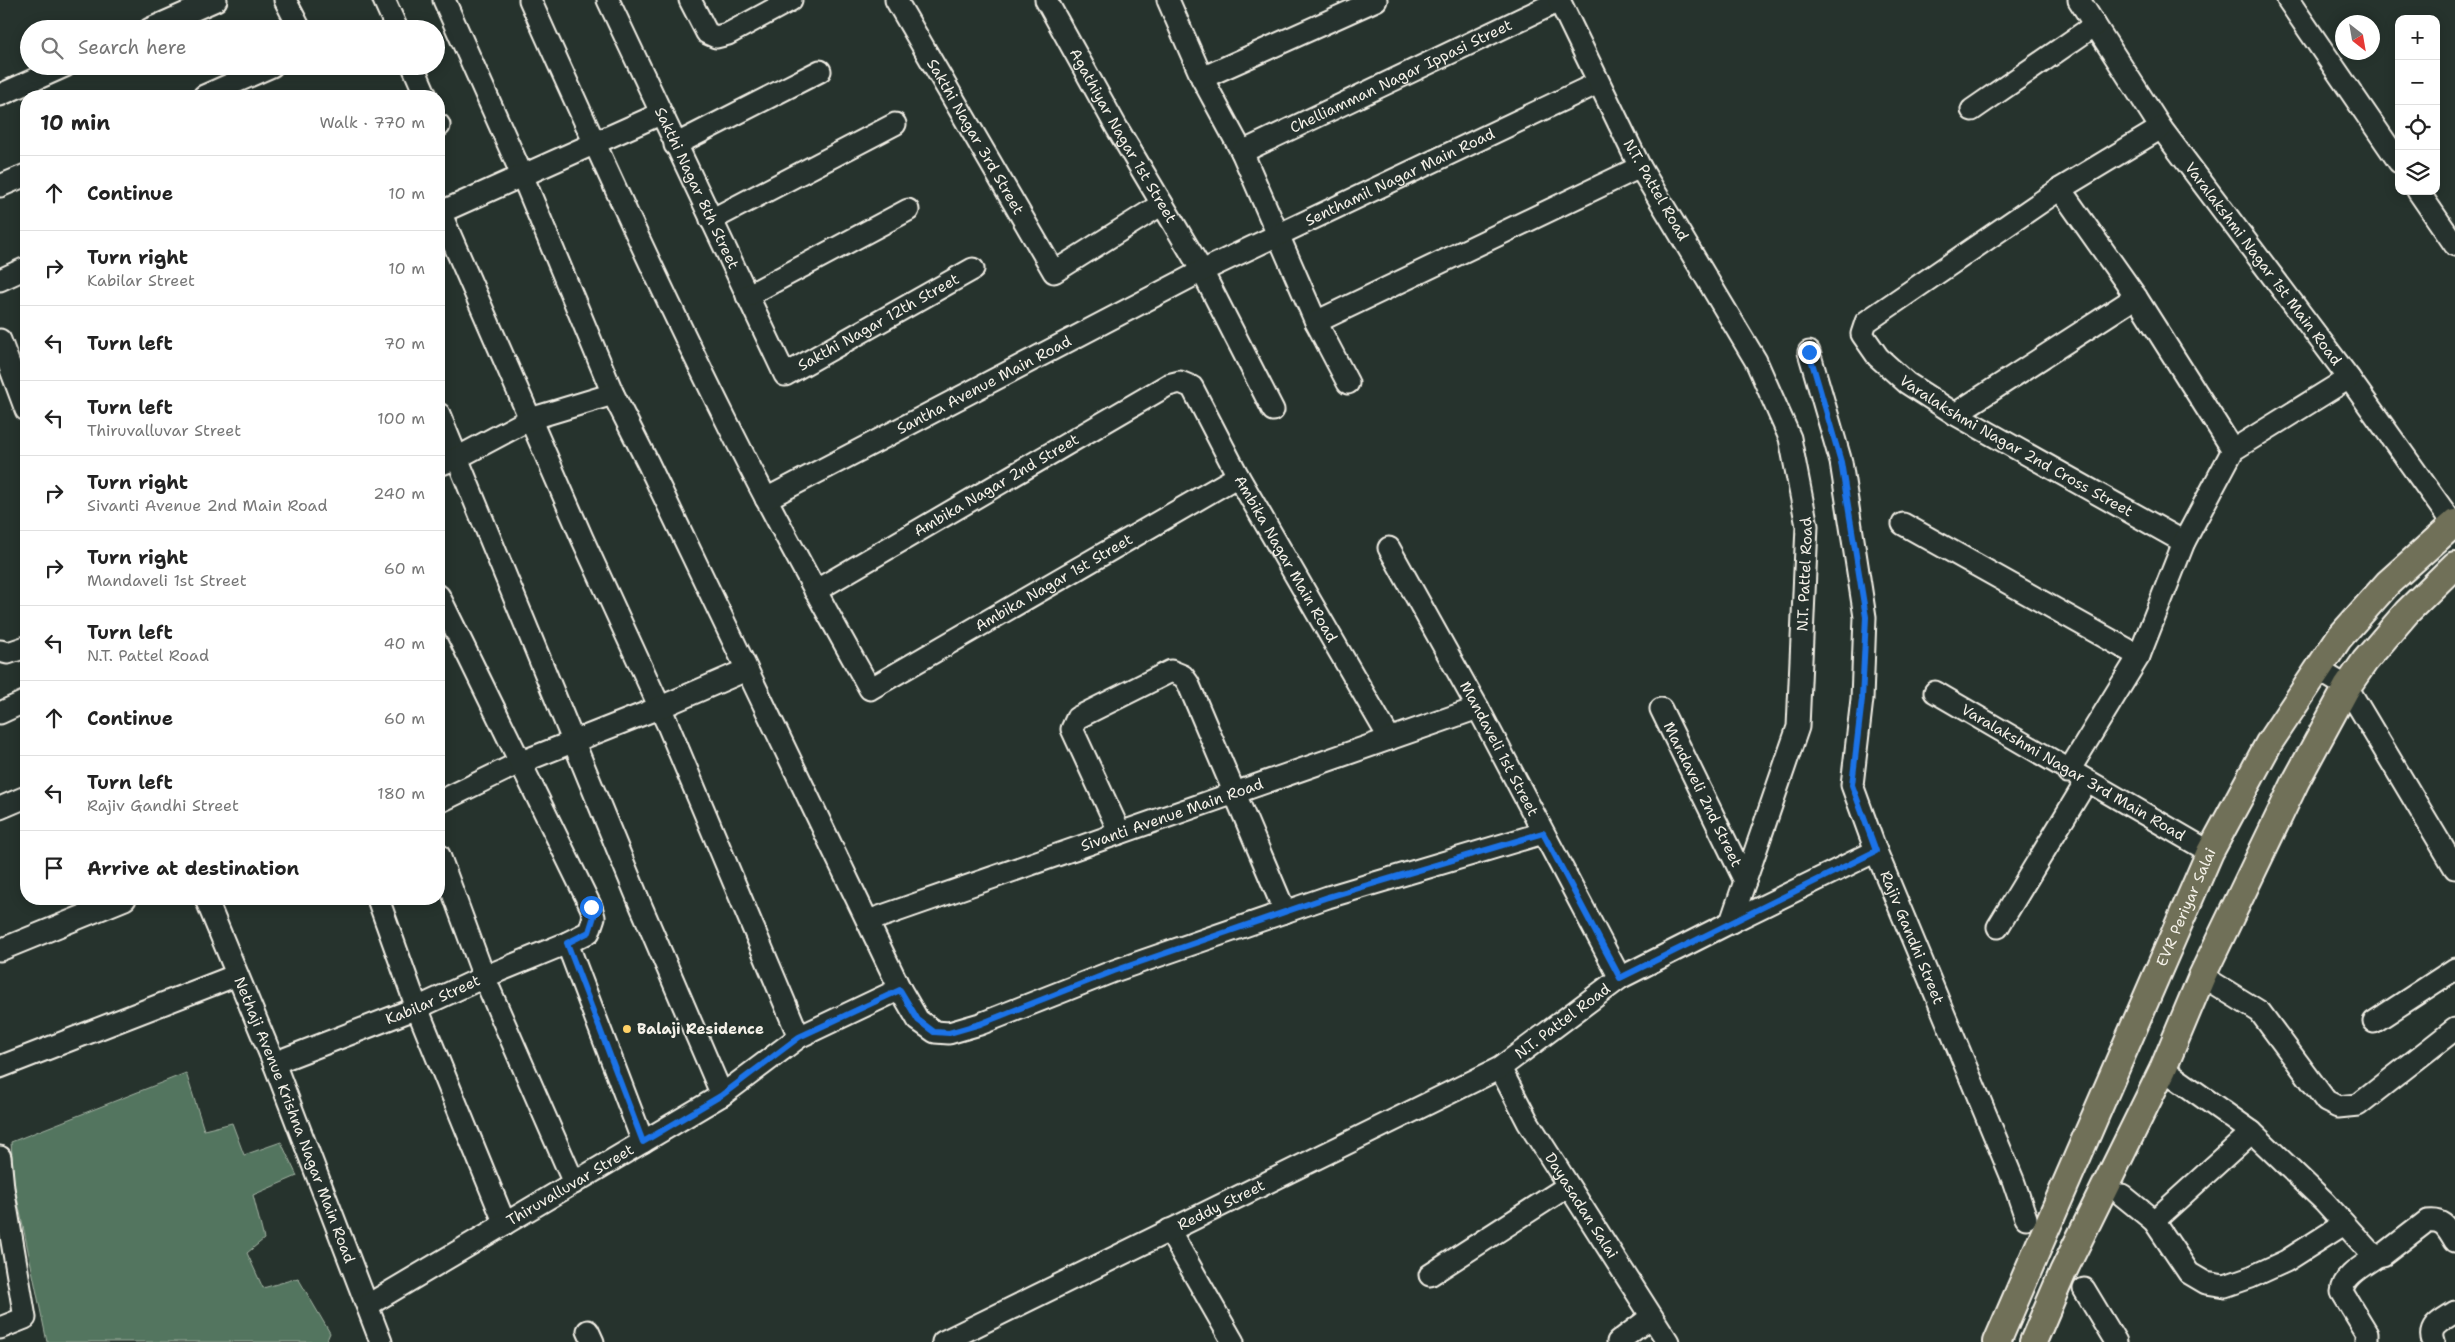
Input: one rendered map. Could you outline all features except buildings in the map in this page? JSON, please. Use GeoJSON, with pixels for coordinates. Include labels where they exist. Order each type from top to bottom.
{"type":"FeatureCollection","features":[{"type":"Feature","properties":{"kind":"main road","name":"EVR Periyar Salai"},"geometry":{"type":"LineString","coordinates":[[1997,1342],[2210,852],[2270,743],[2339,638],[2388,583],[2454,524]]}},
{"type":"Feature","properties":{"kind":"main road"},"geometry":{"type":"LineString","coordinates":[[2033,1342],[2064,1272],[2163,1069],[2202,976],[2296,781],[2347,687],[2365,661],[2407,612],[2455,565]]}},
{"type":"Feature","properties":{"kind":"street"},"geometry":{"type":"LineString","coordinates":[[170,20],[216,0]]}},
{"type":"Feature","properties":{"kind":"street"},"geometry":{"type":"LineString","coordinates":[[285,0],[295,20]]}},
{"type":"Feature","properties":{"kind":"street"},"geometry":{"type":"LineString","coordinates":[[384,0],[393,20]]}},
{"type":"Feature","properties":{"kind":"street"},"geometry":{"type":"LineString","coordinates":[[444,0],[522,175],[613,394],[900,990],[918,1020],[934,1032],[949,1033],[980,1024],[1114,971],[1328,897],[1543,833]]}},
{"type":"Feature","properties":{"kind":"street"},"geometry":{"type":"LineString","coordinates":[[530,0],[594,142],[726,419],[815,591]]}},
{"type":"Feature","properties":{"kind":"street","name":"Sakthi Nagar 8th Street"},"geometry":{"type":"LineString","coordinates":[[608,0],[784,375]]}},
{"type":"Feature","properties":{"kind":"street"},"geometry":{"type":"LineString","coordinates":[[690,0],[700,22],[712,37],[728,34],[791,0]]}},
{"type":"Feature","properties":{"kind":"street","name":"Sakthi Nagar 3rd Street"},"geometry":{"type":"LineString","coordinates":[[896,0],[1054,272],[1162,204]]}},
{"type":"Feature","properties":{"kind":"street","name":"Agathiyar Nagar 1st Street"},"geometry":{"type":"LineString","coordinates":[[1046,0],[1202,272],[1273,410]]}},
{"type":"Feature","properties":{"kind":"street"},"geometry":{"type":"LineString","coordinates":[[1168,0],[1202,78],[1242,152],[1316,322],[1348,383]]}},
{"type":"Feature","properties":{"kind":"street"},"geometry":{"type":"LineString","coordinates":[[1202,78],[1376,0]]}},
{"type":"Feature","properties":{"kind":"street","name":"Varalakshmi Nagar 1st Main Road"},"geometry":{"type":"LineString","coordinates":[[2079,0],[2160,128],[2349,378],[2454,524]]}},
{"type":"Feature","properties":{"kind":"street"},"geometry":{"type":"LineString","coordinates":[[2288,0],[2395,156]]}},
{"type":"Feature","properties":{"kind":"street","name":"N.T. Pattel Road"},"geometry":{"type":"LineString","coordinates":[[1500,1068],[1620,978],[1731,922],[1798,727],[1807,526],[1790,438],[1756,361],[1640,167],[1559,1]]}},
{"type":"Feature","properties":{"kind":"street","name":"Chelliamman Nagar Ippasi Street"},"geometry":{"type":"LineString","coordinates":[[1242,152],[1559,1]]}},
{"type":"Feature","properties":{"kind":"street"},"geometry":{"type":"LineString","coordinates":[[1972,110],[2095,25]]}},
{"type":"Feature","properties":{"kind":"street"},"geometry":{"type":"LineString","coordinates":[[675,145],[820,71]]}},
{"type":"Feature","properties":{"kind":"street"},"geometry":{"type":"LineString","coordinates":[[0,94],[43,75]]}},
{"type":"Feature","properties":{"kind":"street"},"geometry":{"type":"LineString","coordinates":[[218,90],[252,75]]}},
{"type":"Feature","properties":{"kind":"street"},"geometry":{"type":"LineString","coordinates":[[417,75],[423,90]]}},
{"type":"Feature","properties":{"kind":"street","name":"Senthamil Nagar Main Road"},"geometry":{"type":"LineString","coordinates":[[1202,272],[1598,83]]}},
{"type":"Feature","properties":{"kind":"street"},"geometry":{"type":"LineString","coordinates":[[445,210],[660,114]]}},
{"type":"Feature","properties":{"kind":"street"},"geometry":{"type":"LineString","coordinates":[[710,220],[895,124]]}},
{"type":"Feature","properties":{"kind":"street"},"geometry":{"type":"LineString","coordinates":[[2160,128],[2060,189],[2136,298],[2233,450]]}},
{"type":"Feature","properties":{"kind":"street"},"geometry":{"type":"LineString","coordinates":[[1316,322],[1640,167]]}},
{"type":"Feature","properties":{"kind":"street"},"geometry":{"type":"LineString","coordinates":[[0,186],[20,178]]}},
{"type":"Feature","properties":{"kind":"street","name":"Varalakshmi Nagar 2nd Cross Street"},"geometry":{"type":"LineString","coordinates":[[2060,189],[1866,322],[1862,334],[1878,357],[1908,382],[1954,414],[2184,542]]}},
{"type":"Feature","properties":{"kind":"street"},"geometry":{"type":"LineString","coordinates":[[2421,195],[2455,245]]}},
{"type":"Feature","properties":{"kind":"street"},"geometry":{"type":"LineString","coordinates":[[747,296],[908,210]]}},
{"type":"Feature","properties":{"kind":"street"},"geometry":{"type":"LineString","coordinates":[[445,224],[582,538],[660,708],[799,1037]]}},
{"type":"Feature","properties":{"kind":"street","name":"Sakthi Nagar 12th Street"},"geometry":{"type":"LineString","coordinates":[[784,375],[973,269]]}},
{"type":"Feature","properties":{"kind":"street"},"geometry":{"type":"LineString","coordinates":[[0,280],[20,271]]}},
{"type":"Feature","properties":{"kind":"street","name":"Santha Avenue Main Road"},"geometry":{"type":"LineString","coordinates":[[766,499],[1202,272]]}},
{"type":"Feature","properties":{"kind":"street"},"geometry":{"type":"LineString","coordinates":[[1954,414],[2136,298]]}},
{"type":"Feature","properties":{"kind":"street"},"geometry":{"type":"LineString","coordinates":[[0,340],[18,360],[20,372]]}},
{"type":"Feature","properties":{"kind":"street","name":"Rajiv Gandhi Street"},"geometry":{"type":"LineString","coordinates":[[1809,352],[1841,462],[1866,617],[1862,699],[1852,785],[1876,851],[2013,1180],[2026,1218]]}},
{"type":"Feature","properties":{"kind":"street"},"geometry":{"type":"LineString","coordinates":[[1998,927],[2139,656],[2184,542],[2233,450],[2349,378]]}},
{"type":"Feature","properties":{"kind":"street","name":"Ambika Nagar Main Road"},"geometry":{"type":"LineString","coordinates":[[1180,382],[1192,388],[1238,476],[1390,739]]}},
{"type":"Feature","properties":{"kind":"street","name":"Ambika Nagar 2nd Street"},"geometry":{"type":"LineString","coordinates":[[815,591],[1168,385],[1180,382]]}},
{"type":"Feature","properties":{"kind":"street"},"geometry":{"type":"LineString","coordinates":[[448,462],[530,419],[613,394]]}},
{"type":"Feature","properties":{"kind":"street"},"geometry":{"type":"LineString","coordinates":[[445,446],[448,462],[574,742],[722,1095]]}},
{"type":"Feature","properties":{"kind":"street","name":"Ambika Nagar 1st Street"},"geometry":{"type":"LineString","coordinates":[[815,591],[870,689],[1238,476]]}},
{"type":"Feature","properties":{"kind":"street"},"geometry":{"type":"LineString","coordinates":[[1903,524],[2139,656]]}},
{"type":"Feature","properties":{"kind":"street","name":"Mandaveli 1st Street"},"geometry":{"type":"LineString","coordinates":[[1389,548],[1478,708],[1620,978]]}},
{"type":"Feature","properties":{"kind":"street"},"geometry":{"type":"LineString","coordinates":[[445,609],[519,764]]}},
{"type":"Feature","properties":{"kind":"street"},"geometry":{"type":"LineString","coordinates":[[0,651],[8,652],[20,649]]}},
{"type":"Feature","properties":{"kind":"street"},"geometry":{"type":"LineString","coordinates":[[2317,669],[2347,687],[2455,868]]}},
{"type":"Feature","properties":{"kind":"street"},"geometry":{"type":"LineString","coordinates":[[445,799],[519,764],[660,708],[746,670]]}},
{"type":"Feature","properties":{"kind":"street"},"geometry":{"type":"LineString","coordinates":[[1120,833],[1072,729],[1073,723],[1077,718],[1171,671],[1182,676],[1188,683],[1285,912]]}},
{"type":"Feature","properties":{"kind":"street","name":"Varalakshmi Nagar 3rd Main Road"},"geometry":{"type":"LineString","coordinates":[[1936,692],[2077,777],[2210,852]]}},
{"type":"Feature","properties":{"kind":"street"},"geometry":{"type":"LineString","coordinates":[[0,713],[20,704]]}},
{"type":"Feature","properties":{"kind":"street","name":"Sivanti Avenue Main Road"},"geometry":{"type":"LineString","coordinates":[[868,921],[1478,708]]}},
{"type":"Feature","properties":{"kind":"street","name":"Mandaveli 2nd Street"},"geometry":{"type":"LineString","coordinates":[[1661,709],[1745,881]]}},
{"type":"Feature","properties":{"kind":"street","name":"Kabilar Street"},"geometry":{"type":"LineString","coordinates":[[274,1063],[417,1008],[589,932],[594,916],[591,907],[519,764]]}},
{"type":"Feature","properties":{"kind":"street"},"geometry":{"type":"LineString","coordinates":[[0,808],[20,800]]}},
{"type":"Feature","properties":{"kind":"street"},"geometry":{"type":"LineString","coordinates":[[1731,922],[1876,851]]}},
{"type":"Feature","properties":{"kind":"street"},"geometry":{"type":"LineString","coordinates":[[445,870],[484,977],[574,1183]]}},
{"type":"Feature","properties":{"kind":"street"},"geometry":{"type":"LineString","coordinates":[[0,950],[110,905]]}},
{"type":"Feature","properties":{"kind":"street","name":"Nethaji Avenue Krishna Nagar Main Road"},"geometry":{"type":"LineString","coordinates":[[208,905],[274,1063],[368,1305],[380,1342]]}},
{"type":"Feature","properties":{"kind":"street"},"geometry":{"type":"LineString","coordinates":[[380,905],[417,1008],[505,1224]]}},
{"type":"Feature","properties":{"kind":"street"},"geometry":{"type":"LineString","coordinates":[[567,943],[643,1142]]}},
{"type":"Feature","properties":{"kind":"street"},"geometry":{"type":"LineString","coordinates":[[2374,1022],[2455,969]]}},
{"type":"Feature","properties":{"kind":"street"},"geometry":{"type":"LineString","coordinates":[[0,1067],[237,975]]}},
{"type":"Feature","properties":{"kind":"street"},"geometry":{"type":"LineString","coordinates":[[2202,976],[2260,1012],[2326,1101],[2338,1107],[2358,1105],[2455,1029]]}},
{"type":"Feature","properties":{"kind":"street","name":"Thiruvalluvar Street"},"geometry":{"type":"LineString","coordinates":[[368,1305],[722,1095],[799,1037],[900,990]]}},
{"type":"Feature","properties":{"kind":"street","name":"Dayasadan Salai"},"geometry":{"type":"LineString","coordinates":[[1500,1068],[1528,1122],[1668,1342]]}},
{"type":"Feature","properties":{"kind":"street","name":"Reddy Street"},"geometry":{"type":"LineString","coordinates":[[943,1342],[1500,1068]]}},
{"type":"Feature","properties":{"kind":"street"},"geometry":{"type":"LineString","coordinates":[[2163,1069],[2252,1132],[2324,1201],[2368,1251],[2377,1256]]}},
{"type":"Feature","properties":{"kind":"street"},"geometry":{"type":"LineString","coordinates":[[2154,1222],[2252,1132]]}},
{"type":"Feature","properties":{"kind":"street"},"geometry":{"type":"LineString","coordinates":[[0,1157],[1,1188],[24,1318],[0,1328]]}},
{"type":"Feature","properties":{"kind":"street"},"geometry":{"type":"LineString","coordinates":[[1430,1275],[1568,1186]]}},
{"type":"Feature","properties":{"kind":"street"},"geometry":{"type":"LineString","coordinates":[[2122,1195],[2154,1222],[2189,1273],[2206,1283],[2225,1286],[2286,1262],[2344,1224]]}},
{"type":"Feature","properties":{"kind":"street"},"geometry":{"type":"LineString","coordinates":[[2367,1342],[2367,1333],[2342,1292],[2342,1286],[2349,1276],[2377,1256],[2383,1255],[2428,1221],[2436,1220],[2444,1223],[2455,1241]]}},
{"type":"Feature","properties":{"kind":"street"},"geometry":{"type":"LineString","coordinates":[[1169,1230],[1233,1342]]}},
{"type":"Feature","properties":{"kind":"street"},"geometry":{"type":"LineString","coordinates":[[2084,1289],[2116,1342]]}},
{"type":"Feature","properties":{"kind":"street"},"geometry":{"type":"LineString","coordinates":[[2432,1342],[2430,1334],[2432,1328],[2455,1312]]}},
{"type":"Feature","properties":{"kind":"street"},"geometry":{"type":"LineString","coordinates":[[1618,1342],[1651,1317]]}},
{"type":"Feature","properties":{"kind":"green space"},"geometry":{"type":"Polygon","coordinates":[[[186,1073],[204,1130],[232,1123],[244,1155],[281,1142],[297,1176],[253,1195],[264,1239],[247,1253],[263,1288],[298,1278],[330,1333],[326,1342],[47,1342],[14,1183],[11,1142],[186,1073]]]}},
{"type":"Feature","properties":{"kind":"place","name":"Balaji Residence"},"geometry":{"type":"Point","coordinates":[627,1029]}},
{"type":"Feature","properties":{"kind":"route"},"geometry":{"type":"LineString","coordinates":[[591,907],[594,916],[589,932],[567,943],[643,1142],[722,1095],[799,1037],[900,990],[918,1020],[934,1032],[949,1033],[980,1024],[1114,971],[1328,897],[1543,833],[1620,978],[1876,851],[1852,785],[1862,699],[1866,617],[1841,462],[1809,352]]}}]}
